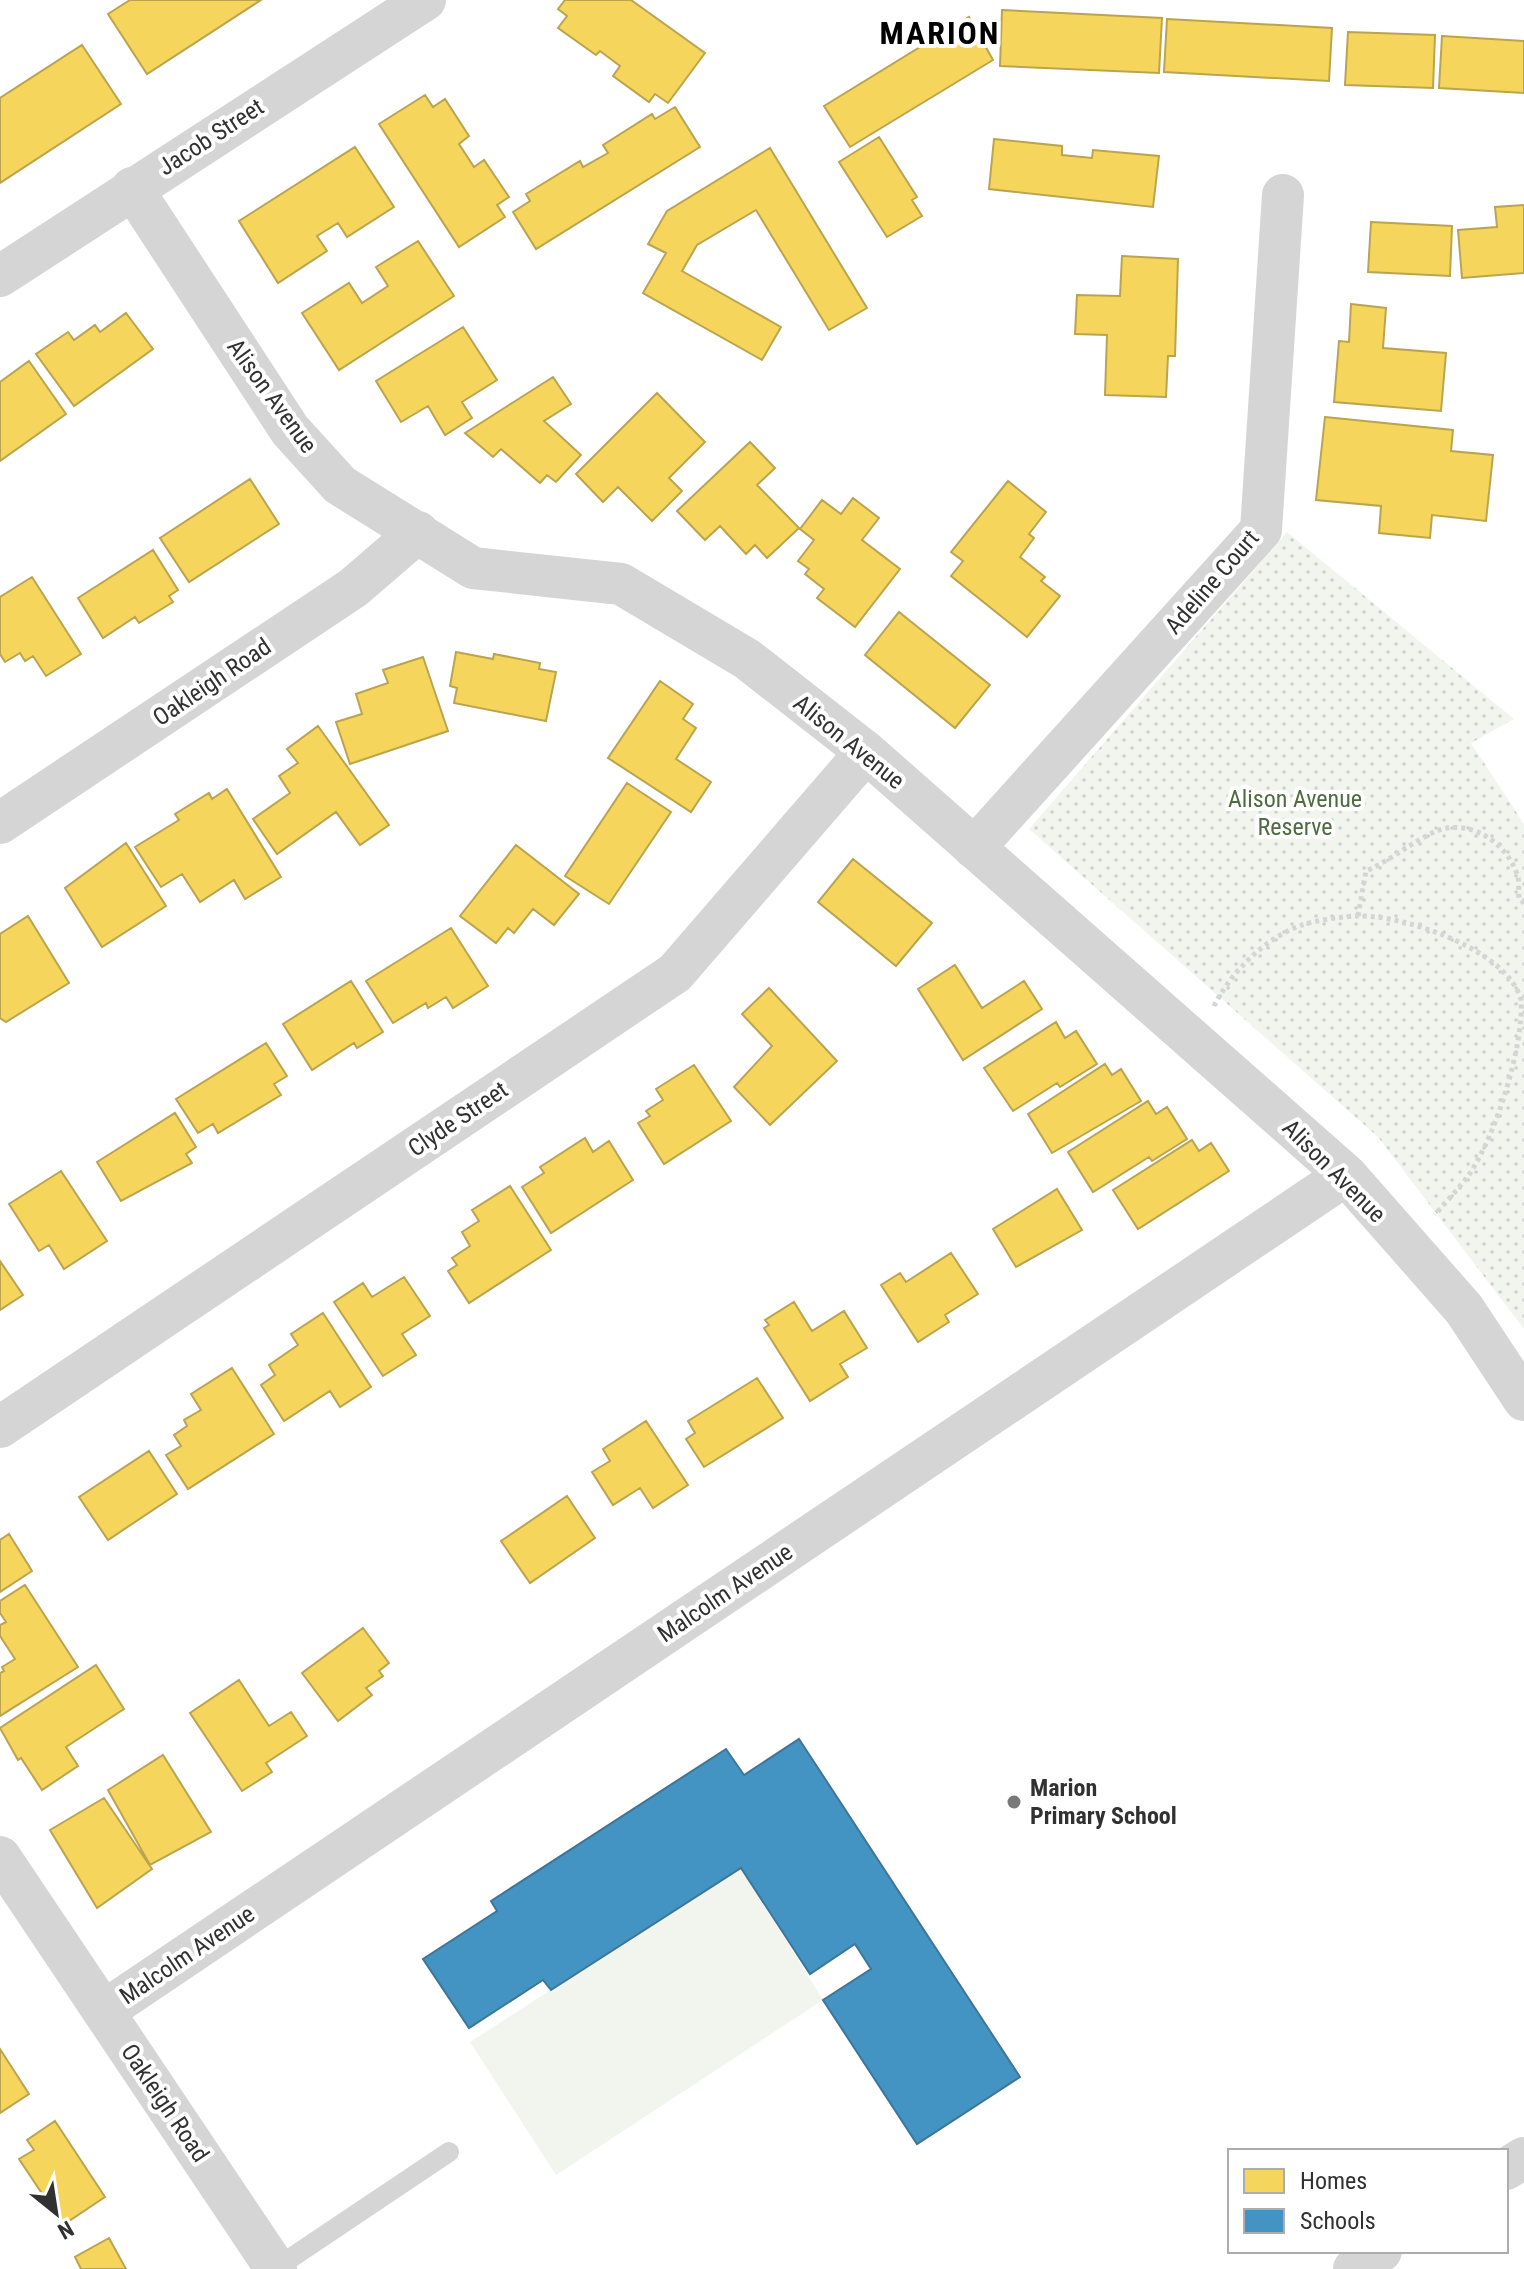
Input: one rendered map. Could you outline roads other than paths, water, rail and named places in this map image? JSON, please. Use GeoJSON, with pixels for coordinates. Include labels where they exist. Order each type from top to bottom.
{"type":"FeatureCollection","features":[{"type":"Feature","properties":{"kind":"street","name":"Jacob Street"},"geometry":{"type":"LineString","coordinates":[[0,276],[425,0]]}},
{"type":"Feature","properties":{"kind":"street","name":"Alison Avenue"},"geometry":{"type":"LineString","coordinates":[[132,188],[290,430],[340,485],[473,568],[621,584],[747,659],[866,752],[1346,1175],[1464,1309],[1524,1400]]}},
{"type":"Feature","properties":{"kind":"street","name":"Adeline Court"},"geometry":{"type":"LineString","coordinates":[[974,848],[1261,530],[1283,195]]}},
{"type":"Feature","properties":{"kind":"street","name":"Oakleigh Road"},"geometry":{"type":"LineString","coordinates":[[0,823],[353,588],[418,532]]}},
{"type":"Feature","properties":{"kind":"street","name":"Clyde Street"},"geometry":{"type":"LineString","coordinates":[[0,1427],[675,973],[866,752]]}},
{"type":"Feature","properties":{"kind":"street","name":"Malcolm Avenue"},"geometry":{"type":"LineString","coordinates":[[104,2011],[1346,1175]]}},
{"type":"Feature","properties":{"kind":"street","name":"Oakleigh Road"},"geometry":{"type":"LineString","coordinates":[[0,1857],[276,2269]]}},
{"type":"Feature","properties":{"kind":"street"},"geometry":{"type":"LineString","coordinates":[[1354,2269],[1378,2253]]}},
{"type":"Feature","properties":{"kind":"lane"},"geometry":{"type":"LineString","coordinates":[[276,2269],[449,2152]]}},
{"type":"Feature","properties":{"kind":"place","name":"Marion Primary School"},"geometry":{"type":"Point","coordinates":[1014,1802]}},
{"type":"Feature","properties":{"kind":"district","name":"MARION"},"geometry":{"type":"Point","coordinates":[940,33]}},
{"type":"Feature","properties":{"kind":"park label","name":"Alison Avenue Reserve"},"geometry":{"type":"Point","coordinates":[1295,813]}}]}
